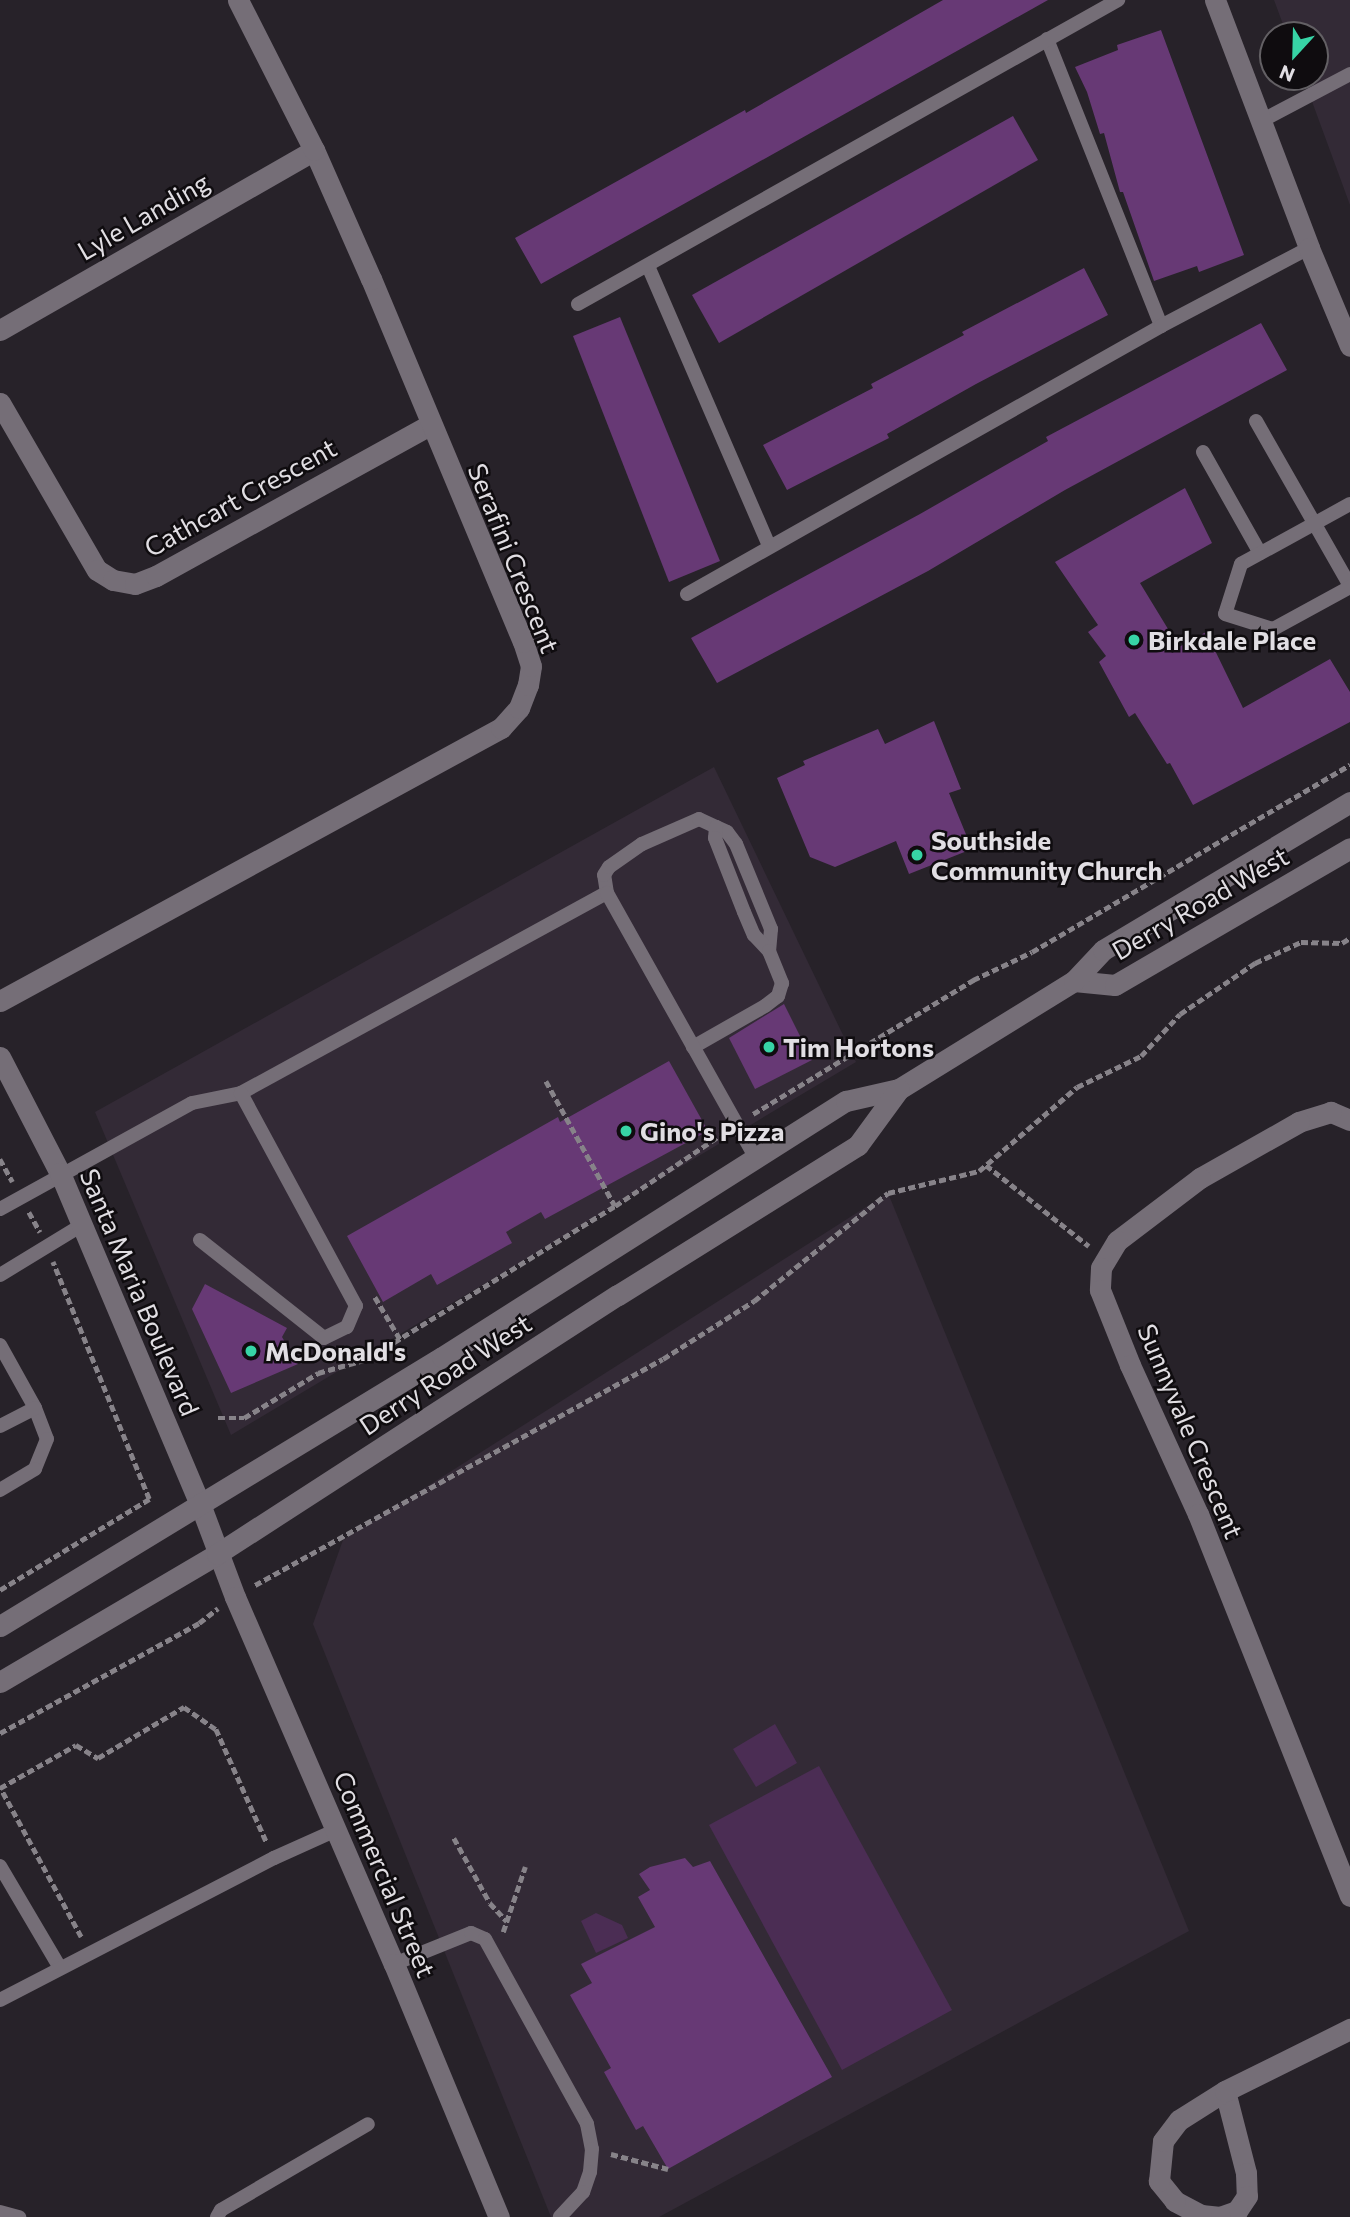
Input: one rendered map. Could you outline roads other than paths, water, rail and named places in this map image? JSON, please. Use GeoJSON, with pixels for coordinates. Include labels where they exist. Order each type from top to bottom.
{"type":"FeatureCollection","features":[{"type":"Feature","properties":{"kind":"street","name":"Serafini Crescent"},"geometry":{"type":"LineString","coordinates":[[0,1001],[501,728],[519,708],[528,685],[531,666],[314,150],[238,0]]}},
{"type":"Feature","properties":{"kind":"street"},"geometry":{"type":"LineString","coordinates":[[1215,0],[1309,248],[1350,346]]}},
{"type":"Feature","properties":{"kind":"street","name":"Lyle Landing"},"geometry":{"type":"LineString","coordinates":[[0,330],[314,150]]}},
{"type":"Feature","properties":{"kind":"street","name":"Cathcart Crescent"},"geometry":{"type":"LineString","coordinates":[[0,403],[97,570],[113,580],[135,584],[156,576],[430,425]]}},
{"type":"Feature","properties":{"kind":"street","name":"Derry Road West"},"geometry":{"type":"LineString","coordinates":[[0,1626],[442,1357],[846,1101],[899,1089],[1074,981],[1103,950],[1350,802]]}},
{"type":"Feature","properties":{"kind":"street","name":"Derry Road West"},"geometry":{"type":"LineString","coordinates":[[1074,981],[1115,985],[1350,848]]}},
{"type":"Feature","properties":{"kind":"street","name":"Santa Maria Boulevard"},"geometry":{"type":"LineString","coordinates":[[0,1057],[60,1173],[200,1504],[217,1554]]}},
{"type":"Feature","properties":{"kind":"street","name":"Derry Road West"},"geometry":{"type":"LineString","coordinates":[[0,1682],[217,1554],[618,1295],[859,1145],[899,1089]]}},
{"type":"Feature","properties":{"kind":"street","name":"Sunnyvale Crescent"},"geometry":{"type":"LineString","coordinates":[[1350,1120],[1332,1112],[1299,1122],[1200,1178],[1118,1241],[1101,1268],[1100,1290],[1130,1365],[1198,1514],[1350,1896]]}},
{"type":"Feature","properties":{"kind":"street","name":"Commercial Street"},"geometry":{"type":"LineString","coordinates":[[217,1554],[394,1964],[499,2217]]}},
{"type":"Feature","properties":{"kind":"street"},"geometry":{"type":"LineString","coordinates":[[1225,2091],[1246,2173],[1247,2196],[1237,2211],[1220,2217],[1201,2215],[1175,2201],[1159,2181],[1163,2141],[1179,2120],[1225,2091],[1350,2029]]}},
{"type":"Feature","properties":{"kind":"lane"},"geometry":{"type":"LineString","coordinates":[[578,304],[1118,0]]}},
{"type":"Feature","properties":{"kind":"lane"},"geometry":{"type":"LineString","coordinates":[[1047,39],[1161,326]]}},
{"type":"Feature","properties":{"kind":"lane"},"geometry":{"type":"LineString","coordinates":[[1261,121],[1350,74]]}},
{"type":"Feature","properties":{"kind":"lane"},"geometry":{"type":"LineString","coordinates":[[687,594],[1161,326],[1309,248]]}},
{"type":"Feature","properties":{"kind":"lane"},"geometry":{"type":"LineString","coordinates":[[648,265],[769,547]]}},
{"type":"Feature","properties":{"kind":"lane"},"geometry":{"type":"LineString","coordinates":[[1256,421],[1316,523],[1350,586],[1273,629],[1225,614],[1241,564],[1260,553],[1316,523],[1350,504]]}},
{"type":"Feature","properties":{"kind":"lane"},"geometry":{"type":"LineString","coordinates":[[1203,452],[1260,553]]}},
{"type":"Feature","properties":{"kind":"lane"},"geometry":{"type":"LineString","coordinates":[[693,1047],[778,996],[782,983],[769,951],[754,934],[744,912],[715,838],[716,827],[699,819],[642,844],[609,867],[604,875],[607,893],[693,1047],[736,1124],[755,1158]]}},
{"type":"Feature","properties":{"kind":"lane"},"geometry":{"type":"LineString","coordinates":[[0,1209],[60,1173],[192,1103],[241,1093],[607,893]]}},
{"type":"Feature","properties":{"kind":"lane"},"geometry":{"type":"LineString","coordinates":[[200,1240],[324,1338],[347,1327],[356,1306],[241,1093]]}},
{"type":"Feature","properties":{"kind":"lane"},"geometry":{"type":"LineString","coordinates":[[0,1275],[82,1225]]}},
{"type":"Feature","properties":{"kind":"lane"},"geometry":{"type":"LineString","coordinates":[[0,1345],[35,1408],[47,1439],[42,1458],[35,1469],[0,1490]]}},
{"type":"Feature","properties":{"kind":"lane"},"geometry":{"type":"LineString","coordinates":[[0,1426],[35,1408]]}},
{"type":"Feature","properties":{"kind":"lane"},"geometry":{"type":"LineString","coordinates":[[0,2000],[274,1858],[336,1830]]}},
{"type":"Feature","properties":{"kind":"lane"},"geometry":{"type":"LineString","coordinates":[[0,1866],[60,1968]]}},
{"type":"Feature","properties":{"kind":"lane"},"geometry":{"type":"LineString","coordinates":[[394,1964],[471,1933],[485,1939],[583,2113],[592,2149],[590,2172],[583,2192],[561,2217]]}},
{"type":"Feature","properties":{"kind":"lane"},"geometry":{"type":"LineString","coordinates":[[218,2217],[221,2210],[368,2124]]}},
{"type":"Feature","properties":{"kind":"lane"},"geometry":{"type":"LineString","coordinates":[[0,2212],[19,2217]]}},
{"type":"Feature","properties":{"kind":"place","name":"Birkdale Place"},"geometry":{"type":"Point","coordinates":[1134,640]}},
{"type":"Feature","properties":{"kind":"place","name":"Southside Community Church"},"geometry":{"type":"Point","coordinates":[917,855]}},
{"type":"Feature","properties":{"kind":"place","name":"Tim Hortons"},"geometry":{"type":"Point","coordinates":[769,1047]}},
{"type":"Feature","properties":{"kind":"place","name":"Gino's Pizza"},"geometry":{"type":"Point","coordinates":[626,1131]}},
{"type":"Feature","properties":{"kind":"place","name":"McDonald's"},"geometry":{"type":"Point","coordinates":[251,1351]}}]}
